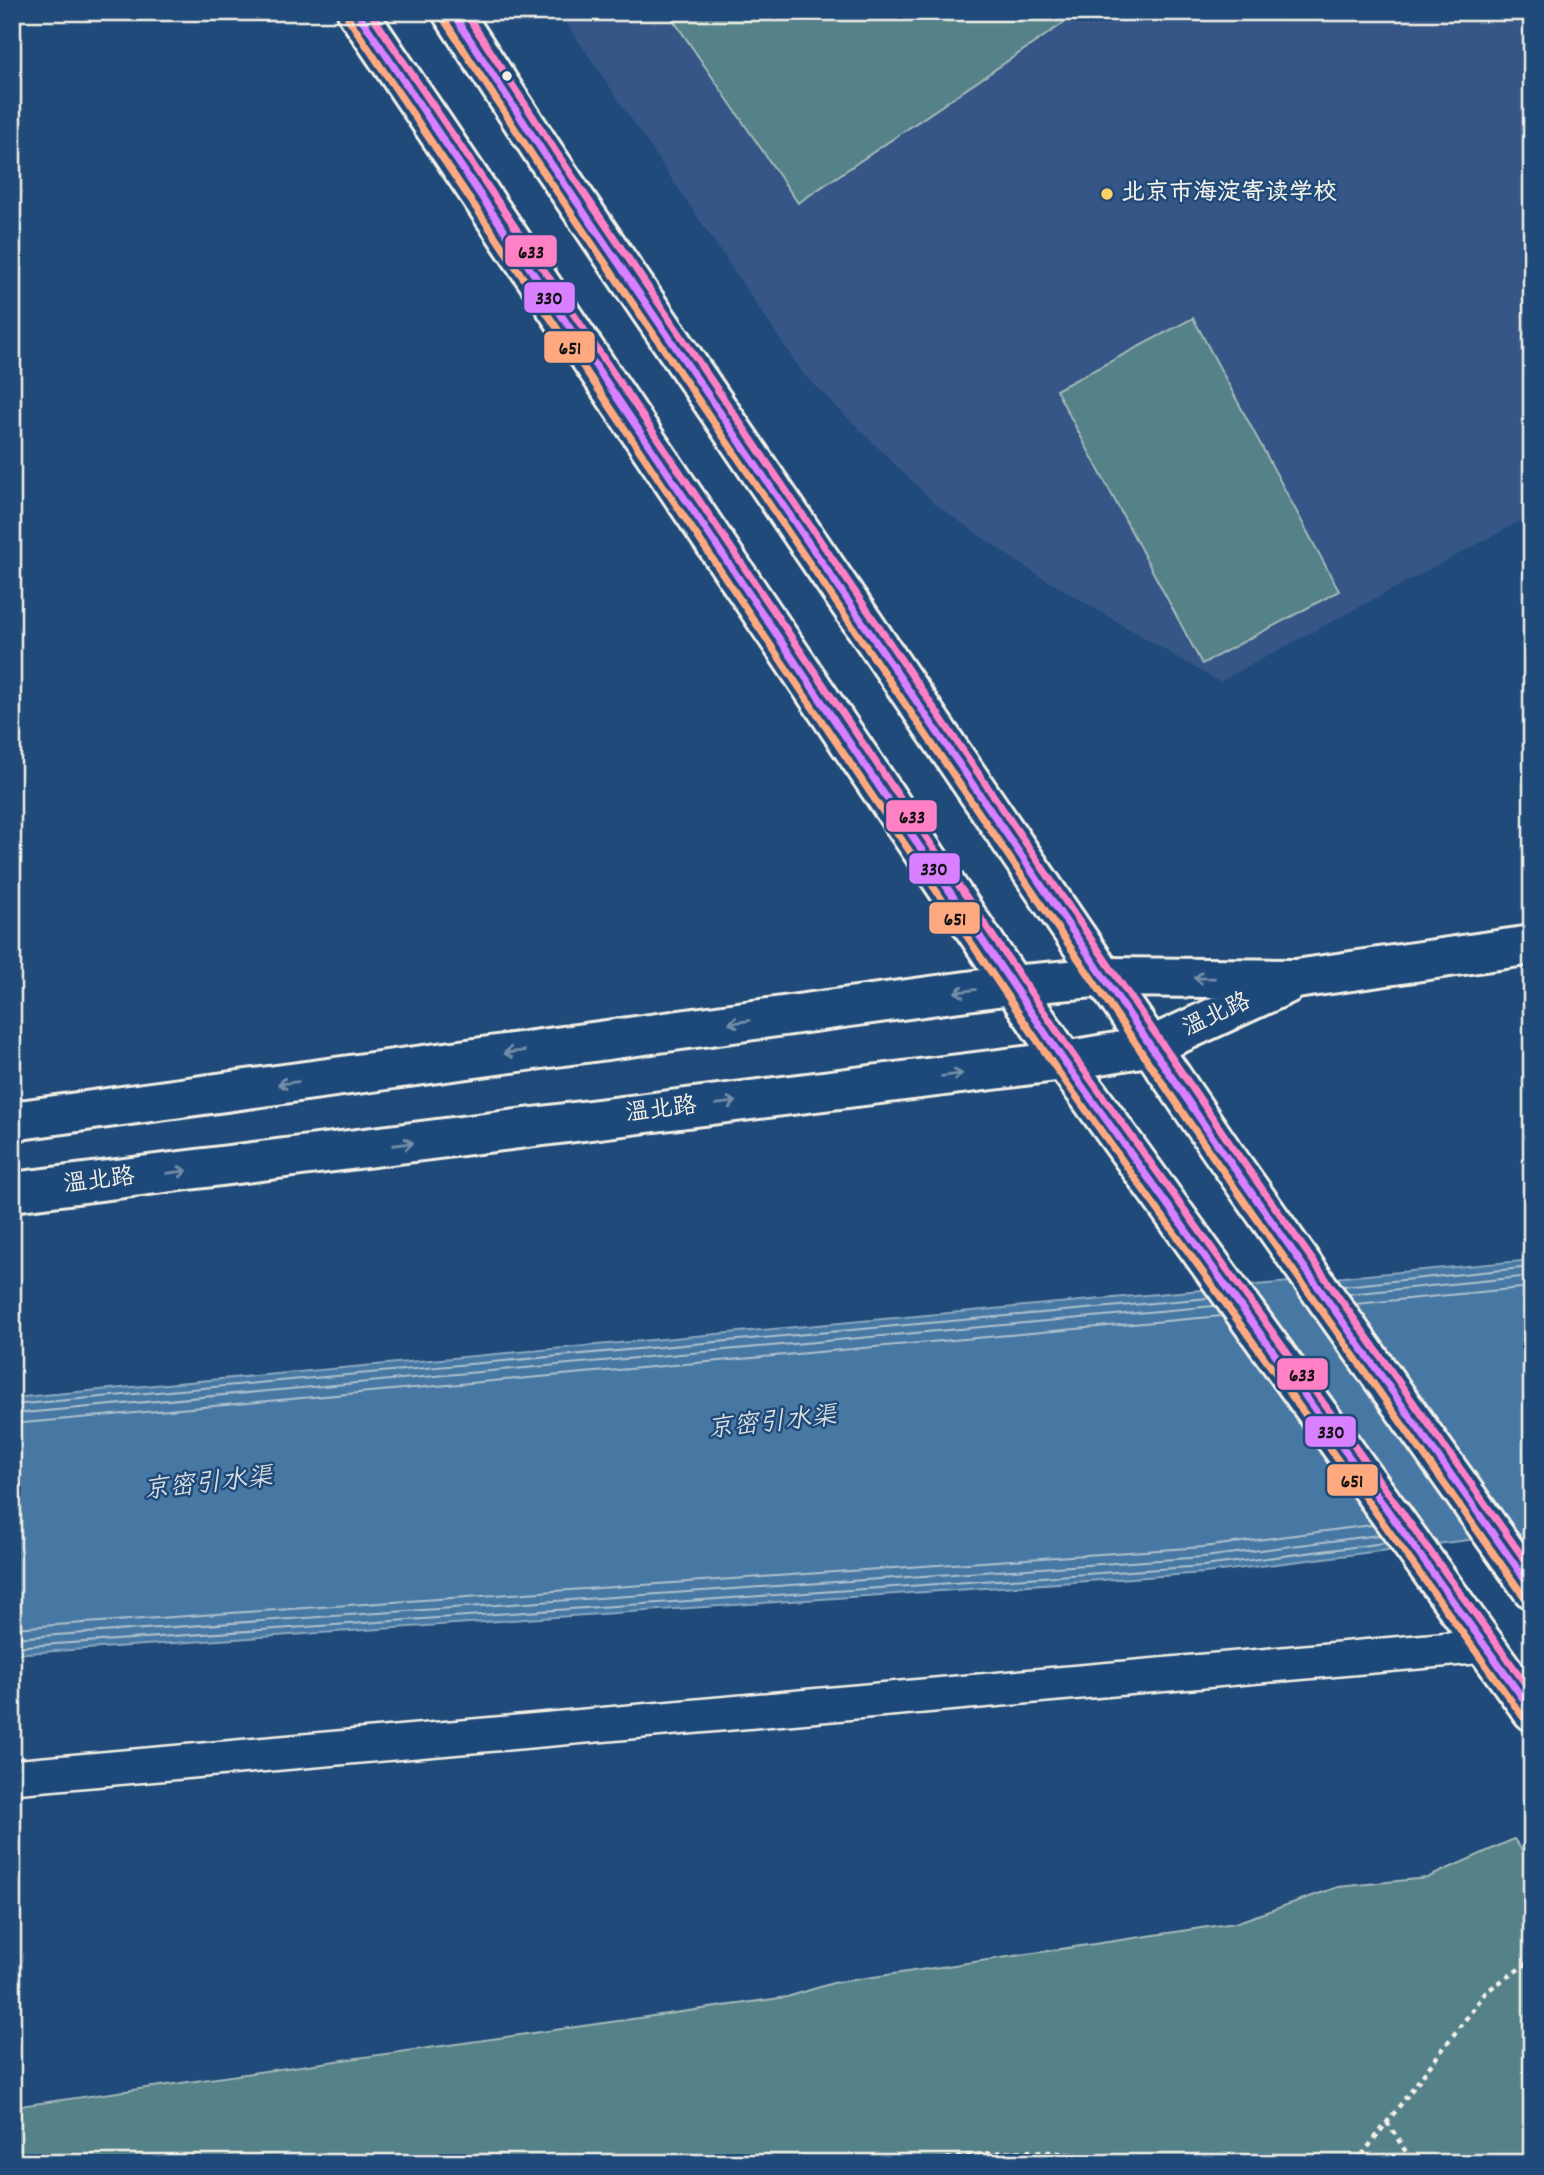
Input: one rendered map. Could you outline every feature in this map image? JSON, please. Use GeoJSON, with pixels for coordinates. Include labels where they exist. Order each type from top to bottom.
{"type":"FeatureCollection","features":[{"type":"Feature","properties":{"kind":"main road"},"geometry":{"type":"LineString","coordinates":[[357,12],[1011,985],[1532,1711]]}},
{"type":"Feature","properties":{"kind":"main road"},"geometry":{"type":"LineString","coordinates":[[452,12],[547,158],[1222,1151],[1525,1578]]}},
{"type":"Feature","properties":{"kind":"main road","name":"温北路"},"geometry":{"type":"LineString","coordinates":[[12,1121],[1011,985],[1106,977],[1296,979],[1532,945]]}},
{"type":"Feature","properties":{"kind":"main road","name":"温北路"},"geometry":{"type":"LineString","coordinates":[[12,1192],[1064,1061],[1152,1046],[1296,979]]}},
{"type":"Feature","properties":{"kind":"lane"},"geometry":{"type":"LineString","coordinates":[[12,1777],[1485,1646]]}},
{"type":"Feature","properties":{"kind":"path"},"geometry":{"type":"LineString","coordinates":[[1356,2163],[1487,1991],[1532,1960]]}},
{"type":"Feature","properties":{"kind":"path"},"geometry":{"type":"LineString","coordinates":[[1387,2122],[1413,2163]]}},
{"type":"Feature","properties":{"kind":"path"},"geometry":{"type":"LineString","coordinates":[[919,2163],[1017,2150],[1082,2155],[1105,2163]]}},
{"type":"Feature","properties":{"kind":"shaded area","name":"北京市海淀寄读学校"},"geometry":{"type":"Polygon","coordinates":[[[559,12],[1532,12],[1532,515],[1219,682],[1026,568],[936,505],[804,375],[559,12]]]}},
{"type":"Feature","properties":{"kind":"green space"},"geometry":{"type":"Polygon","coordinates":[[[668,12],[1080,12],[798,203],[668,12]]]}},
{"type":"Feature","properties":{"kind":"green space"},"geometry":{"type":"Polygon","coordinates":[[[1193,318],[1339,591],[1202,664],[1056,390],[1193,318]]]}},
{"type":"Feature","properties":{"kind":"green space"},"geometry":{"type":"Polygon","coordinates":[[[1514,1839],[1532,1864],[1532,2163],[12,2163],[12,2107],[787,1997],[833,1983],[1235,1923],[1338,1887],[1427,1878],[1514,1839]]]}},
{"type":"Feature","properties":{"kind":"water","name":"京密引水渠"},"geometry":{"type":"Polygon","coordinates":[[[1532,1260],[1532,1532],[1205,1573],[12,1654],[12,1398],[1532,1260]]]}},
{"type":"Feature","properties":{"kind":"transit line","name":"330"},"geometry":{"type":"LineString","coordinates":[[357,12],[1064,1061],[1532,1711]]}},
{"type":"Feature","properties":{"kind":"transit line","name":"633"},"geometry":{"type":"LineString","coordinates":[[370,12],[1073,1055],[1532,1693]]}},
{"type":"Feature","properties":{"kind":"transit line","name":"330"},"geometry":{"type":"LineString","coordinates":[[452,12],[547,158],[1222,1151],[1532,1589]]}},
{"type":"Feature","properties":{"kind":"transit line","name":"633"},"geometry":{"type":"LineString","coordinates":[[465,12],[556,152],[1231,1145],[1532,1570]]}},
{"type":"Feature","properties":{"kind":"transit line","name":"651"},"geometry":{"type":"LineString","coordinates":[[348,18],[1055,1067],[1523,1717]]}},
{"type":"Feature","properties":{"kind":"transit line","name":"651"},"geometry":{"type":"LineString","coordinates":[[443,18],[538,164],[1213,1157],[1523,1595]]}},
{"type":"Feature","properties":{"kind":"place","name":"北京市海淀寄读学校"},"geometry":{"type":"Point","coordinates":[1107,194]}}]}
